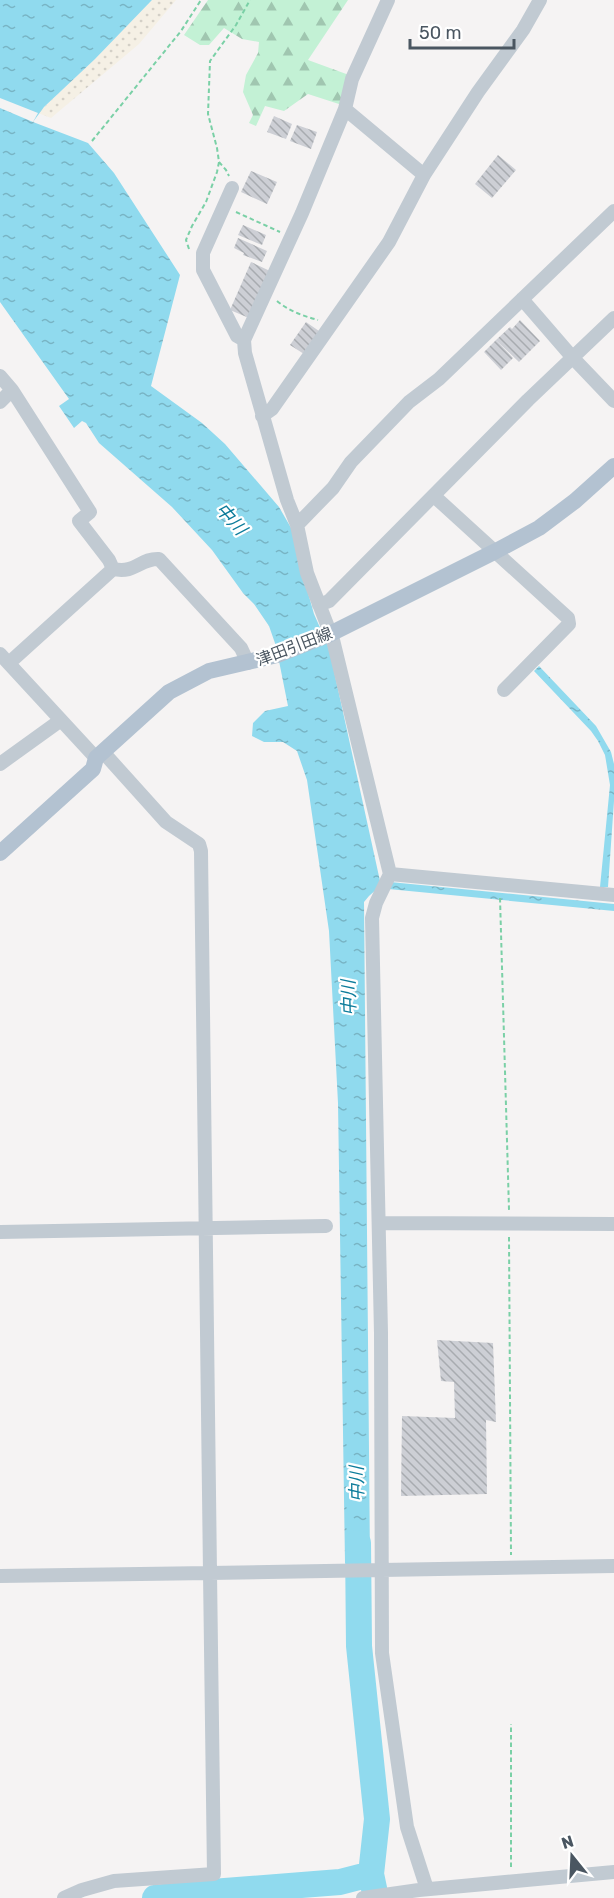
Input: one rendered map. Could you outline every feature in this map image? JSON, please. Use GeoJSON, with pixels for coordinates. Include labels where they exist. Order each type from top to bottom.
{"type":"FeatureCollection","features":[{"type":"Feature","properties":{"kind":"main road","name":"津田引田線"},"geometry":{"type":"LineString","coordinates":[[0,853],[93,769],[100,755],[169,692],[209,672],[277,655],[328,634],[496,551],[539,528],[575,501],[614,466]]}},
{"type":"Feature","properties":{"kind":"street"},"geometry":{"type":"LineString","coordinates":[[388,0],[352,79],[345,109],[244,340],[245,353],[262,416],[287,500],[297,525],[308,573],[328,634],[390,874],[376,903],[372,918],[379,1223],[378,1570],[382,1653],[407,1827],[423,1889]]}},
{"type":"Feature","properties":{"kind":"street"},"geometry":{"type":"LineString","coordinates":[[262,416],[272,409],[389,242],[424,175],[478,92],[523,30],[540,0]]}},
{"type":"Feature","properties":{"kind":"street"},"geometry":{"type":"LineString","coordinates":[[345,109],[424,175]]}},
{"type":"Feature","properties":{"kind":"street"},"geometry":{"type":"LineString","coordinates":[[232,188],[203,253],[203,270],[237,336],[244,340]]}},
{"type":"Feature","properties":{"kind":"street"},"geometry":{"type":"LineString","coordinates":[[297,525],[333,488],[351,462],[409,402],[439,379],[614,211]]}},
{"type":"Feature","properties":{"kind":"street"},"geometry":{"type":"LineString","coordinates":[[522,299],[614,401]]}},
{"type":"Feature","properties":{"kind":"street"},"geometry":{"type":"LineString","coordinates":[[319,605],[329,601],[528,400],[614,318]]}},
{"type":"Feature","properties":{"kind":"street"},"geometry":{"type":"LineString","coordinates":[[0,375],[90,512],[79,521],[109,560],[113,569]]}},
{"type":"Feature","properties":{"kind":"street"},"geometry":{"type":"LineString","coordinates":[[0,402],[12,390]]}},
{"type":"Feature","properties":{"kind":"street"},"geometry":{"type":"LineString","coordinates":[[434,496],[568,618],[569,624],[504,690]]}},
{"type":"Feature","properties":{"kind":"street"},"geometry":{"type":"LineString","coordinates":[[113,569],[125,572],[152,559],[159,559],[241,648],[248,663]]}},
{"type":"Feature","properties":{"kind":"street"},"geometry":{"type":"LineString","coordinates":[[63,1898],[114,1881],[214,1874],[201,851],[199,844],[166,822],[100,755],[61,720],[4,659],[113,569]]}},
{"type":"Feature","properties":{"kind":"street"},"geometry":{"type":"LineString","coordinates":[[0,764],[61,720]]}},
{"type":"Feature","properties":{"kind":"street"},"geometry":{"type":"LineString","coordinates":[[390,874],[614,895]]}},
{"type":"Feature","properties":{"kind":"street"},"geometry":{"type":"LineString","coordinates":[[379,1223],[614,1224]]}},
{"type":"Feature","properties":{"kind":"street"},"geometry":{"type":"LineString","coordinates":[[0,1232],[326,1226]]}},
{"type":"Feature","properties":{"kind":"street"},"geometry":{"type":"LineString","coordinates":[[0,1576],[614,1566]]}},
{"type":"Feature","properties":{"kind":"street"},"geometry":{"type":"LineString","coordinates":[[363,1898],[423,1889],[614,1872]]}},
{"type":"Feature","properties":{"kind":"path"},"geometry":{"type":"LineString","coordinates":[[92,141],[181,30],[201,0]]}},
{"type":"Feature","properties":{"kind":"path"},"geometry":{"type":"LineString","coordinates":[[203,270],[186,240],[206,202],[219,162],[208,114],[210,61],[236,25],[250,0]]}},
{"type":"Feature","properties":{"kind":"path"},"geometry":{"type":"LineString","coordinates":[[219,162],[226,170],[232,188]]}},
{"type":"Feature","properties":{"kind":"path"},"geometry":{"type":"LineString","coordinates":[[225,206],[290,237]]}},
{"type":"Feature","properties":{"kind":"path"},"geometry":{"type":"LineString","coordinates":[[265,292],[284,306],[331,327]]}},
{"type":"Feature","properties":{"kind":"path"},"geometry":{"type":"LineString","coordinates":[[511,1724],[511,1881]]}},
{"type":"Feature","properties":{"kind":"green space"},"geometry":{"type":"Polygon","coordinates":[[[208,0],[348,0],[308,60],[349,75],[342,105],[308,94],[284,111],[265,106],[256,126],[249,123],[253,115],[243,92],[246,75],[258,53],[259,42],[242,39],[224,28],[209,45],[200,45],[184,35],[208,0]]]}},
{"type":"Feature","properties":{"kind":"sand"},"geometry":{"type":"Polygon","coordinates":[[[152,0],[176,0],[139,44],[51,118],[38,113],[95,59],[152,0]]]}},
{"type":"Feature","properties":{"kind":"water"},"geometry":{"type":"Polygon","coordinates":[[[0,0],[152,0],[44,107],[33,122],[88,143],[114,173],[180,275],[151,386],[202,423],[225,444],[279,507],[294,533],[314,614],[329,648],[380,881],[614,904],[614,911],[378,888],[364,902],[370,1562],[345,1563],[338,1103],[329,931],[307,780],[297,751],[283,742],[264,742],[252,736],[253,723],[265,711],[288,706],[276,646],[269,626],[212,550],[172,507],[99,443],[86,423],[82,421],[74,428],[59,406],[69,399],[0,302],[0,0]]]}},
{"type":"Feature","properties":{"kind":"water"},"geometry":{"type":"Polygon","coordinates":[[[539,666],[596,726],[611,752],[614,764],[614,801],[608,887],[600,887],[610,785],[605,755],[591,731],[534,671],[539,666]]]}},
{"type":"Feature","properties":{"kind":"pier"},"geometry":{"type":"Polygon","coordinates":[[[0,98],[38,113],[33,122],[0,108],[0,98]]]}},
{"type":"Feature","properties":{"kind":"building"},"geometry":{"type":"Polygon","coordinates":[[[274,116],[292,124],[286,139],[267,132],[274,116]]]}},
{"type":"Feature","properties":{"kind":"building"},"geometry":{"type":"Polygon","coordinates":[[[297,125],[317,132],[311,149],[290,141],[297,125]]]}},
{"type":"Feature","properties":{"kind":"building"},"geometry":{"type":"Polygon","coordinates":[[[498,155],[516,170],[492,198],[475,184],[498,155]]]}},
{"type":"Feature","properties":{"kind":"building"},"geometry":{"type":"Polygon","coordinates":[[[251,171],[277,182],[267,204],[241,192],[251,171]]]}},
{"type":"Feature","properties":{"kind":"building"},"geometry":{"type":"Polygon","coordinates":[[[243,225],[266,235],[262,245],[238,235],[243,225]]]}},
{"type":"Feature","properties":{"kind":"building"},"geometry":{"type":"Polygon","coordinates":[[[238,238],[267,251],[262,262],[243,255],[244,253],[234,248],[238,238]]]}},
{"type":"Feature","properties":{"kind":"building"},"geometry":{"type":"Polygon","coordinates":[[[251,262],[270,271],[249,318],[230,310],[251,262]]]}},
{"type":"Feature","properties":{"kind":"building"},"geometry":{"type":"Polygon","coordinates":[[[520,320],[540,341],[519,362],[496,340],[520,320]]]}},
{"type":"Feature","properties":{"kind":"building"},"geometry":{"type":"Polygon","coordinates":[[[306,322],[319,331],[304,354],[290,345],[306,322]]]}},
{"type":"Feature","properties":{"kind":"building"},"geometry":{"type":"Polygon","coordinates":[[[496,340],[513,358],[501,370],[484,352],[496,340]]]}},
{"type":"Feature","properties":{"kind":"building"},"geometry":{"type":"Polygon","coordinates":[[[437,1340],[493,1343],[496,1422],[486,1420],[487,1494],[401,1496],[402,1416],[455,1418],[454,1382],[441,1381],[437,1340]]]}},
{"type":"Feature","properties":{"kind":"waterway","name":"中川"},"geometry":{"type":"LineString","coordinates":[[358,1543],[359,1646],[377,1819],[371,1874],[376,1898]]}},
{"type":"Feature","properties":{"kind":"waterway"},"geometry":{"type":"LineString","coordinates":[[155,1898],[340,1882],[371,1874]]}}]}
